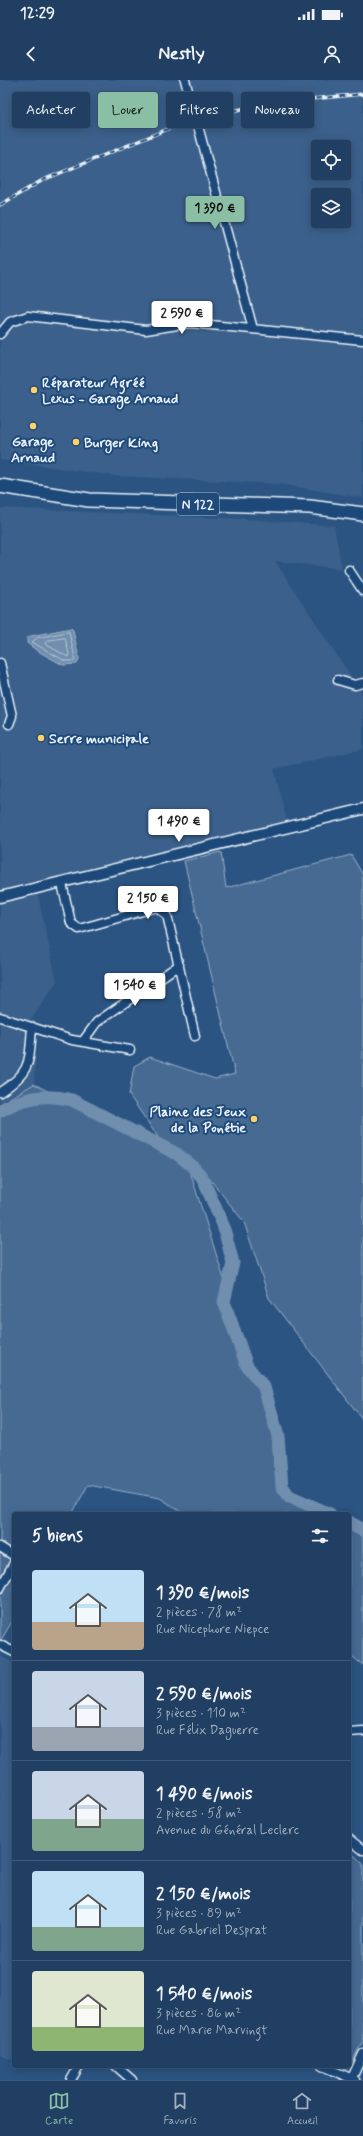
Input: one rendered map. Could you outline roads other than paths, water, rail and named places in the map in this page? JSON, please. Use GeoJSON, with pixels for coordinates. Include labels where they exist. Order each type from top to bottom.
{"type":"FeatureCollection","features":[{"type":"Feature","properties":{"kind":"main road","name":"N 122"},"geometry":{"type":"LineString","coordinates":[[0,486],[89,500],[310,507],[363,514]]}},
{"type":"Feature","properties":{"kind":"street"},"geometry":{"type":"LineString","coordinates":[[185,80],[188,92]]}},
{"type":"Feature","properties":{"kind":"street"},"geometry":{"type":"LineString","coordinates":[[199,128],[253,329]]}},
{"type":"Feature","properties":{"kind":"street"},"geometry":{"type":"LineString","coordinates":[[0,334],[10,322],[28,316],[146,330],[190,323],[363,340]]}},
{"type":"Feature","properties":{"kind":"street"},"geometry":{"type":"LineString","coordinates":[[349,570],[363,591]]}},
{"type":"Feature","properties":{"kind":"street"},"geometry":{"type":"LineString","coordinates":[[0,664],[12,716],[9,724]]}},
{"type":"Feature","properties":{"kind":"street"},"geometry":{"type":"LineString","coordinates":[[338,680],[355,685],[363,684]]}},
{"type":"Feature","properties":{"kind":"street"},"geometry":{"type":"LineString","coordinates":[[0,897],[363,809]]}},
{"type":"Feature","properties":{"kind":"street"},"geometry":{"type":"LineString","coordinates":[[0,903],[363,816]]}},
{"type":"Feature","properties":{"kind":"street"},"geometry":{"type":"LineString","coordinates":[[63,888],[71,923],[79,929],[157,908],[167,915],[195,1036]]}},
{"type":"Feature","properties":{"kind":"street"},"geometry":{"type":"LineString","coordinates":[[83,1041],[97,1022],[179,965]]}},
{"type":"Feature","properties":{"kind":"street"},"geometry":{"type":"LineString","coordinates":[[0,1017],[83,1041],[130,1050]]}},
{"type":"Feature","properties":{"kind":"street"},"geometry":{"type":"LineString","coordinates":[[0,1092],[16,1082],[24,1074],[29,1061],[32,1027]]}},
{"type":"Feature","properties":{"kind":"street"},"geometry":{"type":"LineString","coordinates":[[0,1547],[12,1555]]}},
{"type":"Feature","properties":{"kind":"street"},"geometry":{"type":"LineString","coordinates":[[0,1588],[12,1567]]}},
{"type":"Feature","properties":{"kind":"street"},"geometry":{"type":"LineString","coordinates":[[0,1645],[12,1651]]}},
{"type":"Feature","properties":{"kind":"street"},"geometry":{"type":"LineString","coordinates":[[351,1732],[363,1731]]}},
{"type":"Feature","properties":{"kind":"street"},"geometry":{"type":"LineString","coordinates":[[351,1840],[363,1850]]}},
{"type":"Feature","properties":{"kind":"street"},"geometry":{"type":"LineString","coordinates":[[327,2068],[353,2079],[363,2054]]}},
{"type":"Feature","properties":{"kind":"street"},"geometry":{"type":"LineString","coordinates":[[71,2080],[78,2068]]}},
{"type":"Feature","properties":{"kind":"street"},"geometry":{"type":"LineString","coordinates":[[118,2068],[132,2080]]}},
{"type":"Feature","properties":{"kind":"water"},"geometry":{"type":"Polygon","coordinates":[[[71,628],[73,630],[79,659],[77,664],[63,665],[36,650],[27,643],[27,638],[31,636],[71,628]]]}},
{"type":"Feature","properties":{"kind":"waterway"},"geometry":{"type":"LineString","coordinates":[[0,1111],[17,1102],[35,1098],[53,1097],[72,1100],[177,1154],[191,1165],[202,1177],[223,1225],[233,1263],[224,1302],[247,1366],[264,1387],[278,1436],[282,1486],[289,1496],[325,1512]]}},
{"type":"Feature","properties":{"kind":"waterway"},"geometry":{"type":"LineString","coordinates":[[351,1523],[363,1530]]}},
{"type":"Feature","properties":{"kind":"railway"},"geometry":{"type":"LineString","coordinates":[[0,205],[43,180],[190,120],[270,103],[363,94]]}},
{"type":"Feature","properties":{"kind":"place","name":"Réparateur Agréé Lexus - Garage Arnaud"},"geometry":{"type":"Point","coordinates":[34,390]}},
{"type":"Feature","properties":{"kind":"place","name":"Garage Arnaud"},"geometry":{"type":"Point","coordinates":[33,426]}},
{"type":"Feature","properties":{"kind":"place","name":"Burger King"},"geometry":{"type":"Point","coordinates":[76,442]}},
{"type":"Feature","properties":{"kind":"place","name":"Serre municipale"},"geometry":{"type":"Point","coordinates":[41,738]}},
{"type":"Feature","properties":{"kind":"place","name":"Plaine des Jeux de la Ponétie"},"geometry":{"type":"Point","coordinates":[254,1119]}}]}
